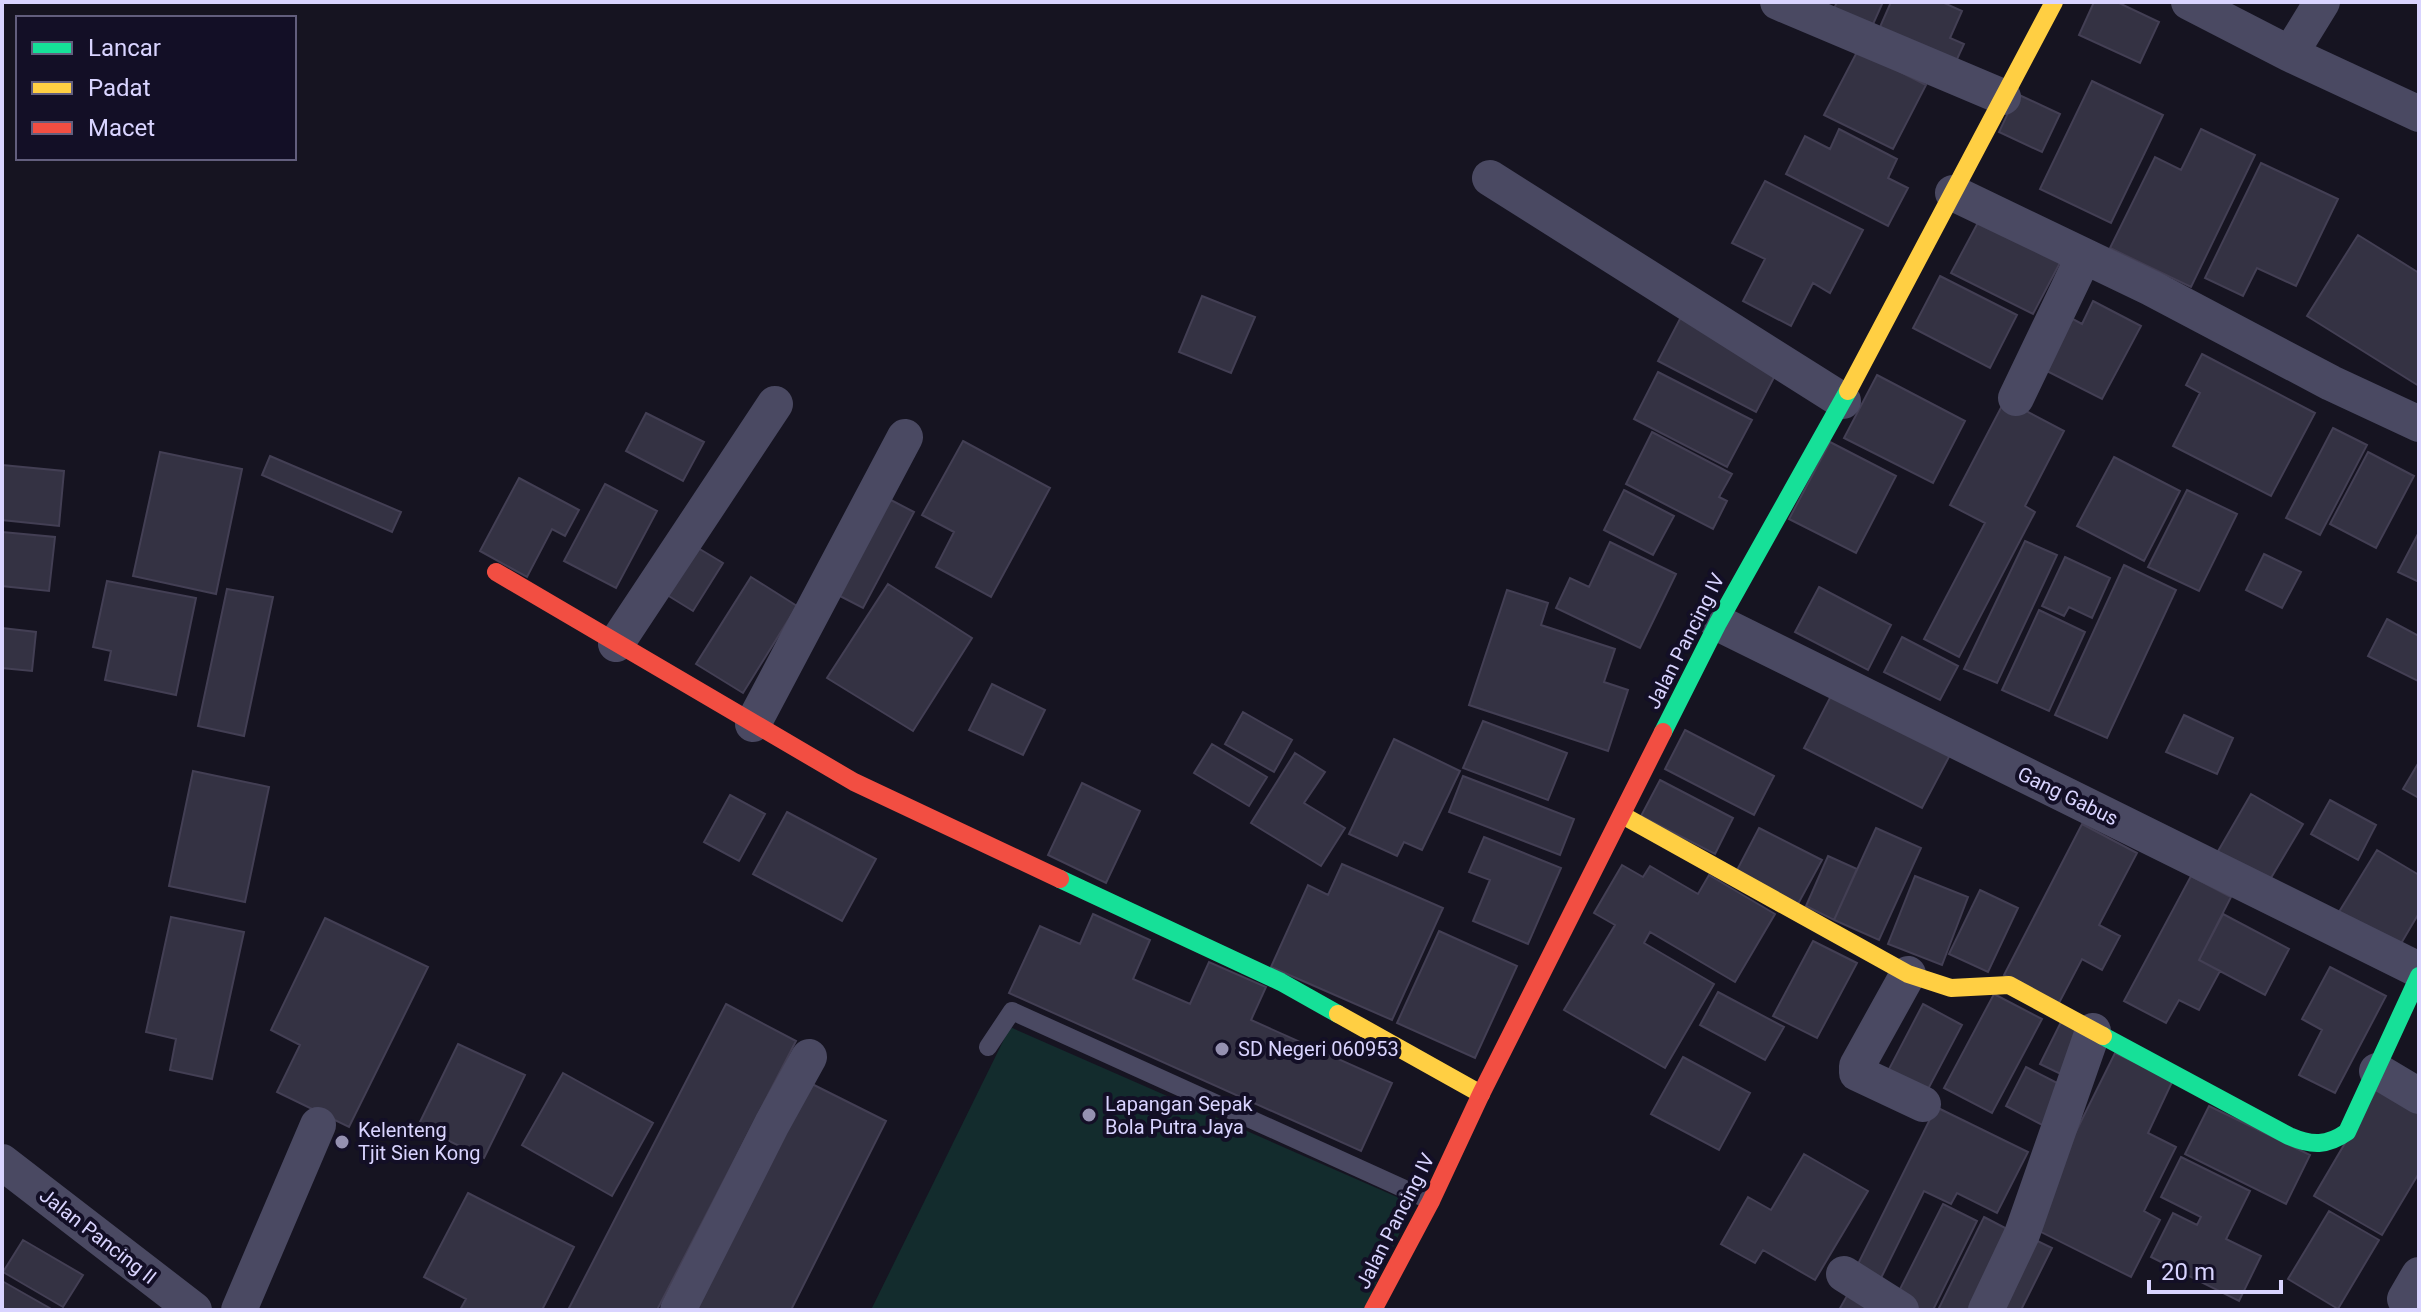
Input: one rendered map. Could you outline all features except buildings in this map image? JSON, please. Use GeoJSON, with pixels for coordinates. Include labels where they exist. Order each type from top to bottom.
{"type":"FeatureCollection","features":[{"type":"Feature","properties":{"kind":"street"},"geometry":{"type":"LineString","coordinates":[[1778,2],[2003,97]]}},
{"type":"Feature","properties":{"kind":"street","name":"Jalan Pancing IV"},"geometry":{"type":"LineString","coordinates":[[1373,1310],[1431,1201],[1481,1094],[1718,623],[1843,401],[2054,2]]}},
{"type":"Feature","properties":{"kind":"street"},"geometry":{"type":"LineString","coordinates":[[2189,2],[2290,54],[2419,114]]}},
{"type":"Feature","properties":{"kind":"street"},"geometry":{"type":"LineString","coordinates":[[2290,54],[2322,2]]}},
{"type":"Feature","properties":{"kind":"street"},"geometry":{"type":"LineString","coordinates":[[1490,178],[1843,401]]}},
{"type":"Feature","properties":{"kind":"street"},"geometry":{"type":"LineString","coordinates":[[1953,193],[2151,288],[2331,383],[2419,424]]}},
{"type":"Feature","properties":{"kind":"street"},"geometry":{"type":"LineString","coordinates":[[2016,398],[2084,256]]}},
{"type":"Feature","properties":{"kind":"street"},"geometry":{"type":"LineString","coordinates":[[616,644],[775,404]]}},
{"type":"Feature","properties":{"kind":"street"},"geometry":{"type":"LineString","coordinates":[[753,724],[905,437]]}},
{"type":"Feature","properties":{"kind":"street"},"geometry":{"type":"LineString","coordinates":[[496,572],[854,782],[1281,982],[1481,1094]]}},
{"type":"Feature","properties":{"kind":"street","name":"Gang Gabus"},"geometry":{"type":"LineString","coordinates":[[1718,623],[2419,973]]}},
{"type":"Feature","properties":{"kind":"street"},"geometry":{"type":"LineString","coordinates":[[1622,815],[1908,974],[1951,988],[2009,985],[2305,1143],[2325,1145],[2347,1132],[2419,973]]}},
{"type":"Feature","properties":{"kind":"street"},"geometry":{"type":"LineString","coordinates":[[1908,974],[1857,1066],[1857,1073],[1923,1104]]}},
{"type":"Feature","properties":{"kind":"street"},"geometry":{"type":"LineString","coordinates":[[1986,1310],[2022,1234],[2093,1031]]}},
{"type":"Feature","properties":{"kind":"street"},"geometry":{"type":"LineString","coordinates":[[678,1310],[809,1057]]}},
{"type":"Feature","properties":{"kind":"street"},"geometry":{"type":"LineString","coordinates":[[2377,1071],[2419,1096]]}},
{"type":"Feature","properties":{"kind":"street"},"geometry":{"type":"LineString","coordinates":[[239,1310],[318,1125]]}},
{"type":"Feature","properties":{"kind":"street","name":"Jalan Pancing II"},"geometry":{"type":"LineString","coordinates":[[2,1162],[194,1310]]}},
{"type":"Feature","properties":{"kind":"street"},"geometry":{"type":"LineString","coordinates":[[1844,1274],[1901,1310]]}},
{"type":"Feature","properties":{"kind":"lane"},"geometry":{"type":"LineString","coordinates":[[988,1047],[1012,1011],[1431,1201]]}},
{"type":"Feature","properties":{"kind":"green space","name":"Lapangan Sepak Bola Putra Jaya"},"geometry":{"type":"Polygon","coordinates":[[[1010,1027],[1413,1204],[1364,1310],[871,1310],[1010,1027]]]}},
{"type":"Feature","properties":{"kind":"traffic: fast"},"geometry":{"type":"LineString","coordinates":[[1663,732],[1718,623],[1848,391]]}},
{"type":"Feature","properties":{"kind":"traffic: fast"},"geometry":{"type":"LineString","coordinates":[[1060,879],[1281,982],[1338,1014]]}},
{"type":"Feature","properties":{"kind":"traffic: fast"},"geometry":{"type":"LineString","coordinates":[[2103,1036],[2289,1136],[2305,1142],[2326,1142],[2347,1132],[2419,976]]}},
{"type":"Feature","properties":{"kind":"traffic: slow"},"geometry":{"type":"LineString","coordinates":[[1848,391],[2054,2]]}},
{"type":"Feature","properties":{"kind":"traffic: slow"},"geometry":{"type":"LineString","coordinates":[[1622,815],[1908,974],[1951,988],[2009,985],[2103,1036]]}},
{"type":"Feature","properties":{"kind":"traffic: slow"},"geometry":{"type":"LineString","coordinates":[[1338,1014],[1481,1094]]}},
{"type":"Feature","properties":{"kind":"traffic: jam"},"geometry":{"type":"LineString","coordinates":[[496,572],[854,782],[1060,879]]}},
{"type":"Feature","properties":{"kind":"traffic: jam"},"geometry":{"type":"LineString","coordinates":[[1373,1310],[1431,1201],[1481,1094],[1663,732]]}},
{"type":"Feature","properties":{"kind":"place","name":"SD Negeri 060953"},"geometry":{"type":"Point","coordinates":[1222,1049]}},
{"type":"Feature","properties":{"kind":"place","name":"Lapangan Sepak Bola Putra Jaya"},"geometry":{"type":"Point","coordinates":[1089,1115]}},
{"type":"Feature","properties":{"kind":"place","name":"Kelenteng Tjit Sien Kong"},"geometry":{"type":"Point","coordinates":[342,1142]}}]}
